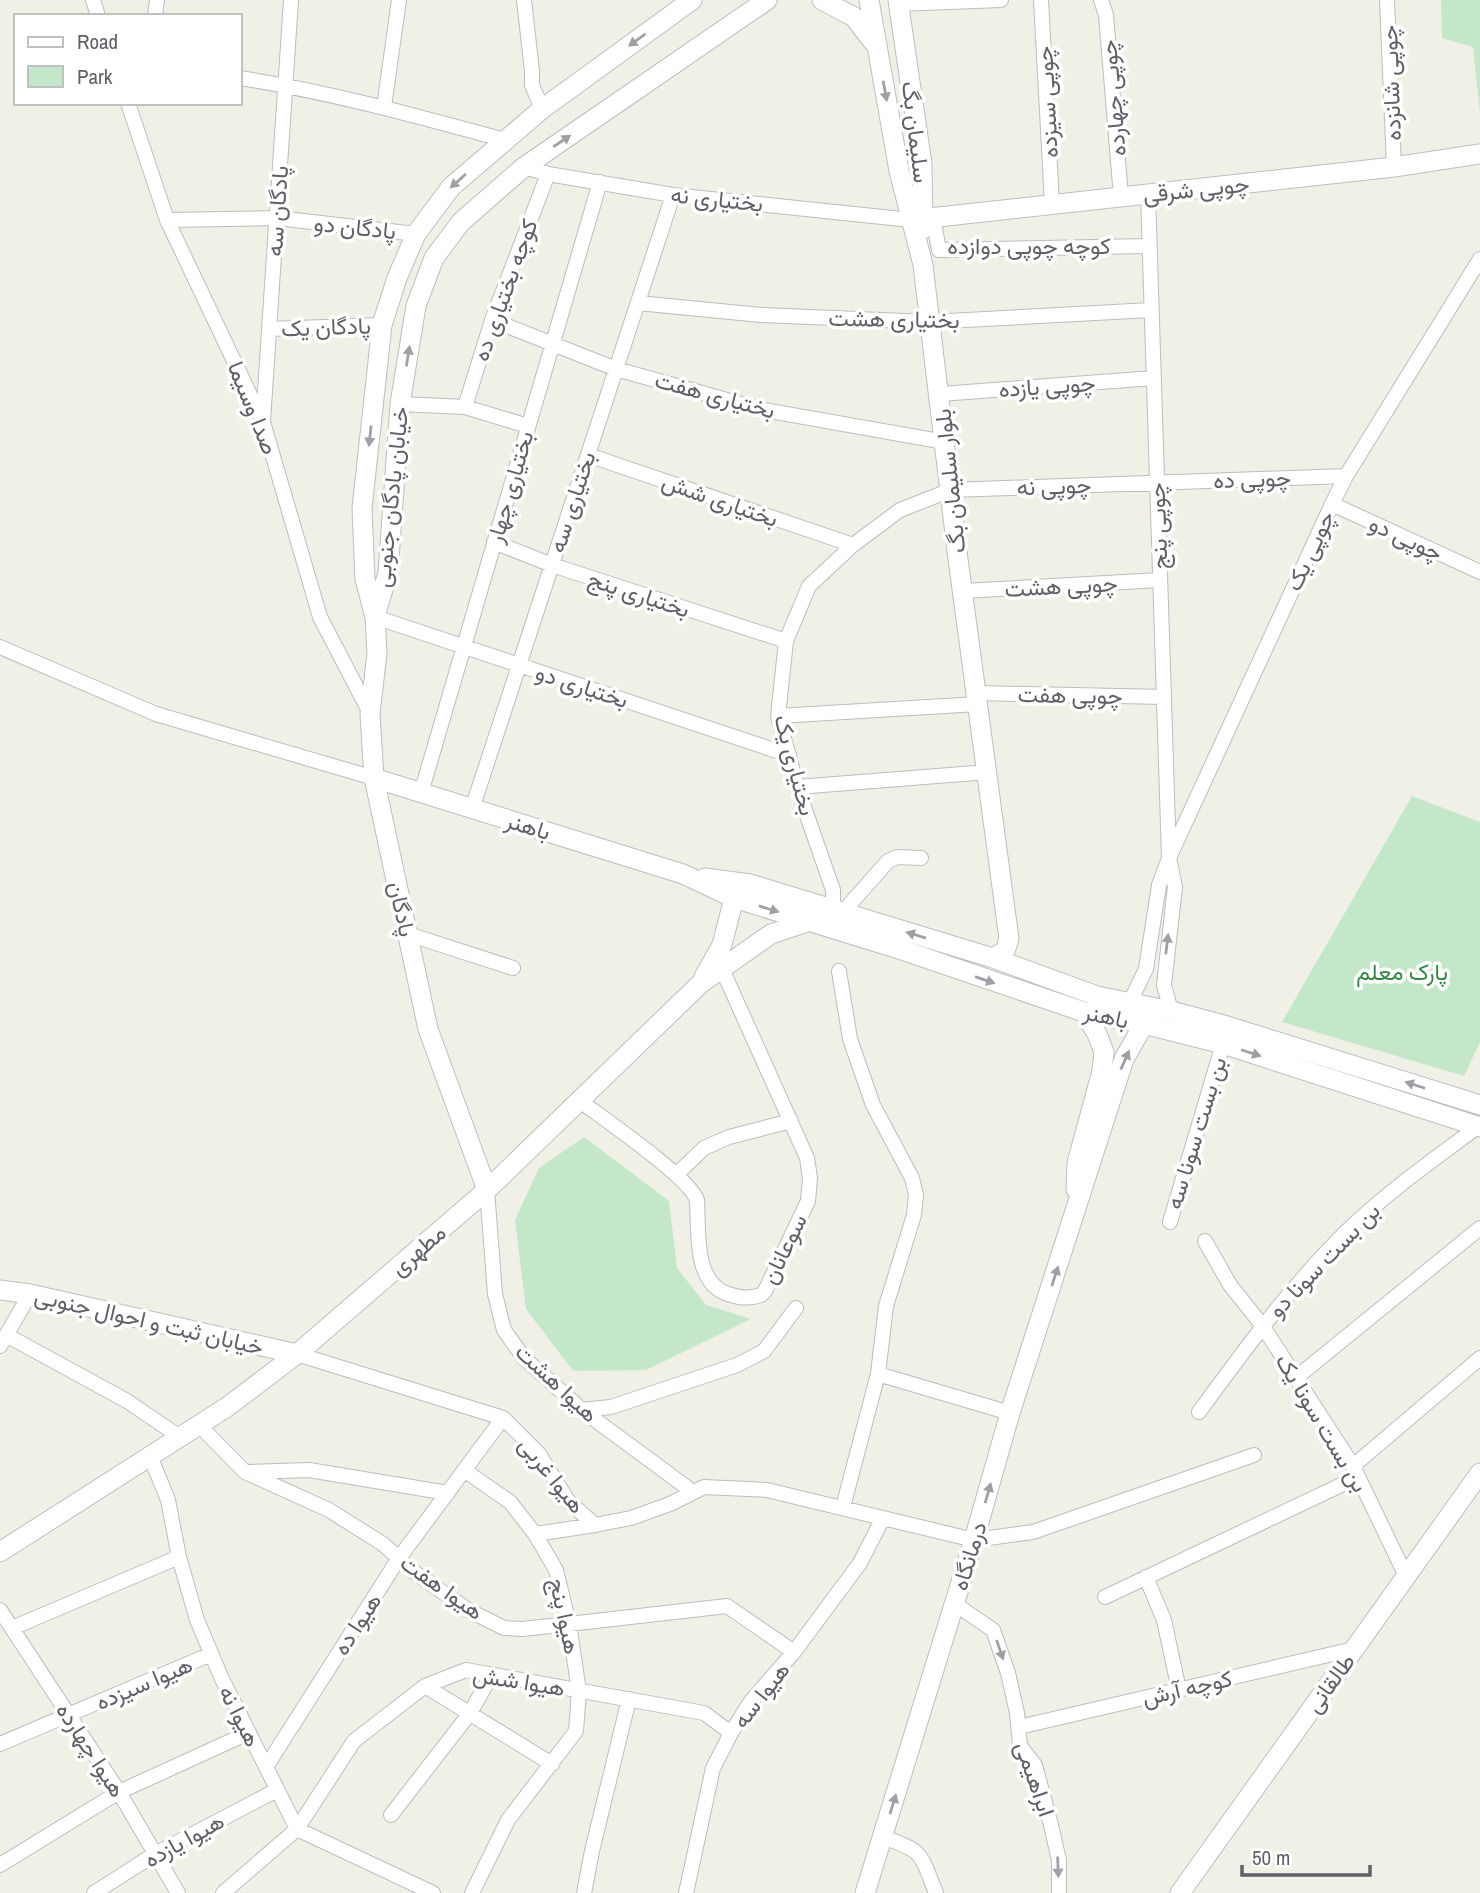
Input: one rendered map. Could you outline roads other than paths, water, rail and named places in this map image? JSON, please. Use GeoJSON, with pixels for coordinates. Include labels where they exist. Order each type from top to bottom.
{"type":"FeatureCollection","features":[{"type":"Feature","properties":{"kind":"main road","name":"خیابان پادگان جنوبی"},"geometry":{"type":"LineString","coordinates":[[375,617],[365,579],[362,508],[382,325],[397,278],[416,234],[451,187],[505,140],[542,109],[692,0]]}},
{"type":"Feature","properties":{"kind":"main road","name":"خیابان پادگان جنوبی"},"geometry":{"type":"LineString","coordinates":[[375,617],[388,573],[400,404],[416,306],[434,258],[461,222],[524,167],[768,0]]}},
{"type":"Feature","properties":{"kind":"main road"},"geometry":{"type":"LineString","coordinates":[[822,0],[854,17],[877,47]]}},
{"type":"Feature","properties":{"kind":"main road","name":"بلوار سلیمان بگ"},"geometry":{"type":"LineString","coordinates":[[869,0],[899,171],[923,218],[923,265],[929,322],[1009,939],[1005,951],[993,958]]}},
{"type":"Feature","properties":{"kind":"main road","name":"سلیمان بگ"},"geometry":{"type":"LineString","coordinates":[[898,2],[922,164],[923,218]]}},
{"type":"Feature","properties":{"kind":"main road","name":"چوپی شرقی"},"geometry":{"type":"LineString","coordinates":[[923,218],[1394,167],[1480,155]]}},
{"type":"Feature","properties":{"kind":"main road","name":"پادگان"},"geometry":{"type":"LineString","coordinates":[[375,617],[377,653],[370,714],[374,778],[428,1029],[487,1190]]}},
{"type":"Feature","properties":{"kind":"main road","name":"باهنر"},"geometry":{"type":"LineString","coordinates":[[374,778],[683,874],[734,898],[902,950],[1084,1012],[1223,1044],[1445,1116],[1477,1132]]}},
{"type":"Feature","properties":{"kind":"main road","name":"باهنر"},"geometry":{"type":"LineString","coordinates":[[683,874],[750,884],[993,958],[1097,996],[1227,1026],[1480,1105]]}},
{"type":"Feature","properties":{"kind":"main road"},"geometry":{"type":"LineString","coordinates":[[700,984],[722,945],[734,898],[740,888],[750,884]]}},
{"type":"Feature","properties":{"kind":"main road","name":"مطهری"},"geometry":{"type":"LineString","coordinates":[[0,1552],[228,1407],[297,1354],[487,1190],[700,984],[771,934],[810,921]]}},
{"type":"Feature","properties":{"kind":"main road","name":"درمانگاه"},"geometry":{"type":"LineString","coordinates":[[1074,1220],[1077,1163],[1102,1071],[1104,1052],[1084,1012]]}},
{"type":"Feature","properties":{"kind":"main road","name":"درمانگاه"},"geometry":{"type":"LineString","coordinates":[[865,1893],[955,1604],[1010,1412],[1124,1059],[1144,1024]]}},
{"type":"Feature","properties":{"kind":"main road","name":"خیابان ثبت و احوال جنوبی"},"geometry":{"type":"LineString","coordinates":[[0,1290],[30,1294],[297,1354]]}},
{"type":"Feature","properties":{"kind":"main road","name":"طالقانی"},"geometry":{"type":"LineString","coordinates":[[1183,1891],[1480,1473]]}},
{"type":"Feature","properties":{"kind":"street","name":"پادگان سه"},"geometry":{"type":"LineString","coordinates":[[263,422],[291,0]]}},
{"type":"Feature","properties":{"kind":"street"},"geometry":{"type":"LineString","coordinates":[[384,107],[399,0]]}},
{"type":"Feature","properties":{"kind":"street"},"geometry":{"type":"LineString","coordinates":[[524,0],[532,85],[542,109]]}},
{"type":"Feature","properties":{"kind":"street"},"geometry":{"type":"LineString","coordinates":[[898,2],[1001,0]]}},
{"type":"Feature","properties":{"kind":"street","name":"چوپی سیزده"},"geometry":{"type":"LineString","coordinates":[[1041,0],[1052,204]]}},
{"type":"Feature","properties":{"kind":"street","name":"چوپی چهارده"},"geometry":{"type":"LineString","coordinates":[[1101,0],[1106,15],[1121,197]]}},
{"type":"Feature","properties":{"kind":"street","name":"چوپی شانزده"},"geometry":{"type":"LineString","coordinates":[[1387,0],[1394,167]]}},
{"type":"Feature","properties":{"kind":"street"},"geometry":{"type":"LineString","coordinates":[[242,78],[384,107],[505,140]]}},
{"type":"Feature","properties":{"kind":"street","name":"صدا وسیما"},"geometry":{"type":"LineString","coordinates":[[129,105],[167,220],[263,422],[320,617],[370,714]]}},
{"type":"Feature","properties":{"kind":"street","name":"بختیاری نه"},"geometry":{"type":"LineString","coordinates":[[524,167],[548,174],[673,195],[923,218]]}},
{"type":"Feature","properties":{"kind":"street","name":"کوچه بختیاری ده"},"geometry":{"type":"LineString","coordinates":[[465,407],[492,320],[548,174]]}},
{"type":"Feature","properties":{"kind":"street","name":"بختیاری چهار"},"geometry":{"type":"LineString","coordinates":[[421,793],[600,182]]}},
{"type":"Feature","properties":{"kind":"street","name":"چوپی پنج"},"geometry":{"type":"LineString","coordinates":[[1148,194],[1169,858]]}},
{"type":"Feature","properties":{"kind":"street","name":"بختیاری سه"},"geometry":{"type":"LineString","coordinates":[[472,809],[673,195]]}},
{"type":"Feature","properties":{"kind":"street","name":"پادگان دو"},"geometry":{"type":"LineString","coordinates":[[167,220],[277,218],[416,234]]}},
{"type":"Feature","properties":{"kind":"street","name":"کوچه چوپی دوازده"},"geometry":{"type":"LineString","coordinates":[[923,218],[939,250],[1149,246]]}},
{"type":"Feature","properties":{"kind":"street","name":"چوپی یک"},"geometry":{"type":"LineString","coordinates":[[1130,1002],[1146,969],[1159,885],[1169,858],[1332,504],[1346,476],[1480,259]]}},
{"type":"Feature","properties":{"kind":"street","name":"بختیاری هشت"},"geometry":{"type":"LineString","coordinates":[[638,303],[761,315],[929,322],[1152,310]]}},
{"type":"Feature","properties":{"kind":"street","name":"بختیاری هفت"},"geometry":{"type":"LineString","coordinates":[[492,320],[616,369],[759,410],[945,442]]}},
{"type":"Feature","properties":{"kind":"street","name":"پادگان یک"},"geometry":{"type":"LineString","coordinates":[[270,329],[382,325]]}},
{"type":"Feature","properties":{"kind":"street","name":"چوپی یازده"},"geometry":{"type":"LineString","coordinates":[[940,394],[1154,378]]}},
{"type":"Feature","properties":{"kind":"street"},"geometry":{"type":"LineString","coordinates":[[400,404],[465,407],[528,426]]}},
{"type":"Feature","properties":{"kind":"street","name":"بختیاری شش"},"geometry":{"type":"LineString","coordinates":[[588,455],[853,545]]}},
{"type":"Feature","properties":{"kind":"street","name":"چوپی ده"},"geometry":{"type":"LineString","coordinates":[[1157,483],[1346,476]]}},
{"type":"Feature","properties":{"kind":"street","name":"چوپی نه"},"geometry":{"type":"LineString","coordinates":[[951,490],[1157,483]]}},
{"type":"Feature","properties":{"kind":"street","name":"بختیاری یک"},"geometry":{"type":"LineString","coordinates":[[838,911],[834,890],[797,787],[778,716],[786,641],[809,586],[853,545],[900,510],[951,490]]}},
{"type":"Feature","properties":{"kind":"street","name":"چوپی دو"},"geometry":{"type":"LineString","coordinates":[[1332,504],[1480,572]]}},
{"type":"Feature","properties":{"kind":"street","name":"بختیاری پنج"},"geometry":{"type":"LineString","coordinates":[[494,542],[552,565],[786,641]]}},
{"type":"Feature","properties":{"kind":"street","name":"چوپی هشت"},"geometry":{"type":"LineString","coordinates":[[963,591],[1160,580]]}},
{"type":"Feature","properties":{"kind":"street","name":"بختیاری دو"},"geometry":{"type":"LineString","coordinates":[[375,617],[789,755]]}},
{"type":"Feature","properties":{"kind":"street"},"geometry":{"type":"LineString","coordinates":[[0,647],[156,714],[374,778]]}},
{"type":"Feature","properties":{"kind":"street","name":"چوپی هفت"},"geometry":{"type":"LineString","coordinates":[[778,716],[977,699],[1164,696]]}},
{"type":"Feature","properties":{"kind":"street"},"geometry":{"type":"LineString","coordinates":[[797,787],[988,772]]}},
{"type":"Feature","properties":{"kind":"street"},"geometry":{"type":"LineString","coordinates":[[838,911],[888,861],[897,858],[920,859]]}},
{"type":"Feature","properties":{"kind":"street"},"geometry":{"type":"LineString","coordinates":[[1169,858],[1175,887],[1164,985],[1171,1011]]}},
{"type":"Feature","properties":{"kind":"street"},"geometry":{"type":"LineString","coordinates":[[408,934],[513,968]]}},
{"type":"Feature","properties":{"kind":"street","name":"سوعانان"},"geometry":{"type":"LineString","coordinates":[[580,1101],[694,1192],[697,1200],[701,1260],[709,1281],[722,1292],[739,1298],[761,1295],[808,1201],[810,1178],[807,1158],[722,969]]}},
{"type":"Feature","properties":{"kind":"street"},"geometry":{"type":"LineString","coordinates":[[839,971],[849,1039],[873,1105],[912,1178],[916,1195],[914,1215],[886,1306],[878,1374],[843,1507]]}},
{"type":"Feature","properties":{"kind":"street","name":"بن بست سونا سه"},"geometry":{"type":"LineString","coordinates":[[1170,1223],[1223,1044]]}},
{"type":"Feature","properties":{"kind":"street"},"geometry":{"type":"LineString","coordinates":[[676,1175],[704,1147],[729,1137],[791,1121]]}},
{"type":"Feature","properties":{"kind":"street","name":"بن بست سونا دو"},"geometry":{"type":"LineString","coordinates":[[1199,1412],[1262,1325],[1347,1230],[1387,1195],[1477,1132]]}},
{"type":"Feature","properties":{"kind":"street","name":"هیوا هشت"},"geometry":{"type":"LineString","coordinates":[[487,1190],[495,1294],[504,1330],[524,1358],[582,1410],[693,1492]]}},
{"type":"Feature","properties":{"kind":"street"},"geometry":{"type":"LineString","coordinates":[[1297,1377],[1480,1228]]}},
{"type":"Feature","properties":{"kind":"street","name":"بن بست سونا یک"},"geometry":{"type":"LineString","coordinates":[[1205,1241],[1230,1285],[1262,1325],[1297,1377],[1355,1471],[1406,1577]]}},
{"type":"Feature","properties":{"kind":"street"},"geometry":{"type":"LineString","coordinates":[[30,1294],[4,1341],[127,1401],[180,1437]]}},
{"type":"Feature","properties":{"kind":"street"},"geometry":{"type":"LineString","coordinates":[[582,1410],[611,1407],[737,1365],[764,1351],[796,1308]]}},
{"type":"Feature","properties":{"kind":"street","name":"هیوا غربی"},"geometry":{"type":"LineString","coordinates":[[297,1354],[503,1418],[539,1454],[568,1501],[595,1525],[631,1518],[704,1487],[767,1490],[974,1540]]}},
{"type":"Feature","properties":{"kind":"street"},"geometry":{"type":"LineString","coordinates":[[1105,1597],[1355,1471],[1480,1358]]}},
{"type":"Feature","properties":{"kind":"street"},"geometry":{"type":"LineString","coordinates":[[878,1374],[1010,1412]]}},
{"type":"Feature","properties":{"kind":"street","name":"هیوا ده"},"geometry":{"type":"LineString","coordinates":[[266,1767],[399,1558],[503,1418]]}},
{"type":"Feature","properties":{"kind":"street","name":"هیوا هفت"},"geometry":{"type":"LineString","coordinates":[[199,1425],[245,1472],[329,1510],[383,1544],[414,1572],[468,1609],[504,1628],[522,1629],[727,1606],[794,1652]]}},
{"type":"Feature","properties":{"kind":"street"},"geometry":{"type":"LineString","coordinates":[[974,1540],[1033,1532],[1254,1455]]}},
{"type":"Feature","properties":{"kind":"street","name":"هیوا نه"},"geometry":{"type":"LineString","coordinates":[[150,1456],[168,1500],[179,1557],[197,1620],[248,1733],[297,1829]]}},
{"type":"Feature","properties":{"kind":"street"},"geometry":{"type":"LineString","coordinates":[[245,1472],[309,1470],[447,1493]]}},
{"type":"Feature","properties":{"kind":"street","name":"هیوا پنج"},"geometry":{"type":"LineString","coordinates":[[464,1470],[510,1502],[535,1534],[556,1570],[569,1624],[579,1691],[576,1731],[508,1820],[471,1893]]}},
{"type":"Feature","properties":{"kind":"street","name":"هیوا سه"},"geometry":{"type":"LineString","coordinates":[[685,1893],[713,1768],[730,1733],[751,1701],[794,1652],[860,1563],[883,1518]]}},
{"type":"Feature","properties":{"kind":"street"},"geometry":{"type":"LineString","coordinates":[[535,1534],[595,1525]]}},
{"type":"Feature","properties":{"kind":"street"},"geometry":{"type":"LineString","coordinates":[[12,1628],[179,1557]]}},
{"type":"Feature","properties":{"kind":"street"},"geometry":{"type":"LineString","coordinates":[[1146,1577],[1164,1620],[1179,1690]]}},
{"type":"Feature","properties":{"kind":"street","name":"ابراهیمی"},"geometry":{"type":"LineString","coordinates":[[955,1604],[993,1630],[1008,1673],[1020,1745],[1035,1765],[1050,1821],[1059,1860],[1059,1893]]}},
{"type":"Feature","properties":{"kind":"street","name":"هیوا چهارده"},"geometry":{"type":"LineString","coordinates":[[0,1610],[119,1792],[178,1893]]}},
{"type":"Feature","properties":{"kind":"street","name":"کوچه آرش"},"geometry":{"type":"LineString","coordinates":[[1019,1727],[1354,1649]]}},
{"type":"Feature","properties":{"kind":"street","name":"هیوا سیزده"},"geometry":{"type":"LineString","coordinates":[[0,1744],[211,1654]]}},
{"type":"Feature","properties":{"kind":"street","name":"هیوا شش"},"geometry":{"type":"LineString","coordinates":[[223,1893],[297,1829],[354,1741],[425,1686],[466,1670],[704,1713],[730,1733]]}},
{"type":"Feature","properties":{"kind":"street"},"geometry":{"type":"LineString","coordinates":[[391,1815],[470,1713],[491,1676]]}},
{"type":"Feature","properties":{"kind":"street"},"geometry":{"type":"LineString","coordinates":[[425,1686],[552,1764]]}},
{"type":"Feature","properties":{"kind":"street"},"geometry":{"type":"LineString","coordinates":[[584,1893],[629,1699]]}},
{"type":"Feature","properties":{"kind":"street"},"geometry":{"type":"LineString","coordinates":[[0,1865],[119,1792],[248,1733]]}},
{"type":"Feature","properties":{"kind":"street","name":"هیوا یازده"},"geometry":{"type":"LineString","coordinates":[[94,1893],[155,1854],[277,1790]]}},
{"type":"Feature","properties":{"kind":"street"},"geometry":{"type":"LineString","coordinates":[[297,1829],[433,1893]]}},
{"type":"Feature","properties":{"kind":"street"},"geometry":{"type":"LineString","coordinates":[[882,1837],[908,1845],[920,1854],[936,1893]]}},
{"type":"Feature","properties":{"kind":"park label","name":"پارک معلم"},"geometry":{"type":"Point","coordinates":[1402,972]}}]}
